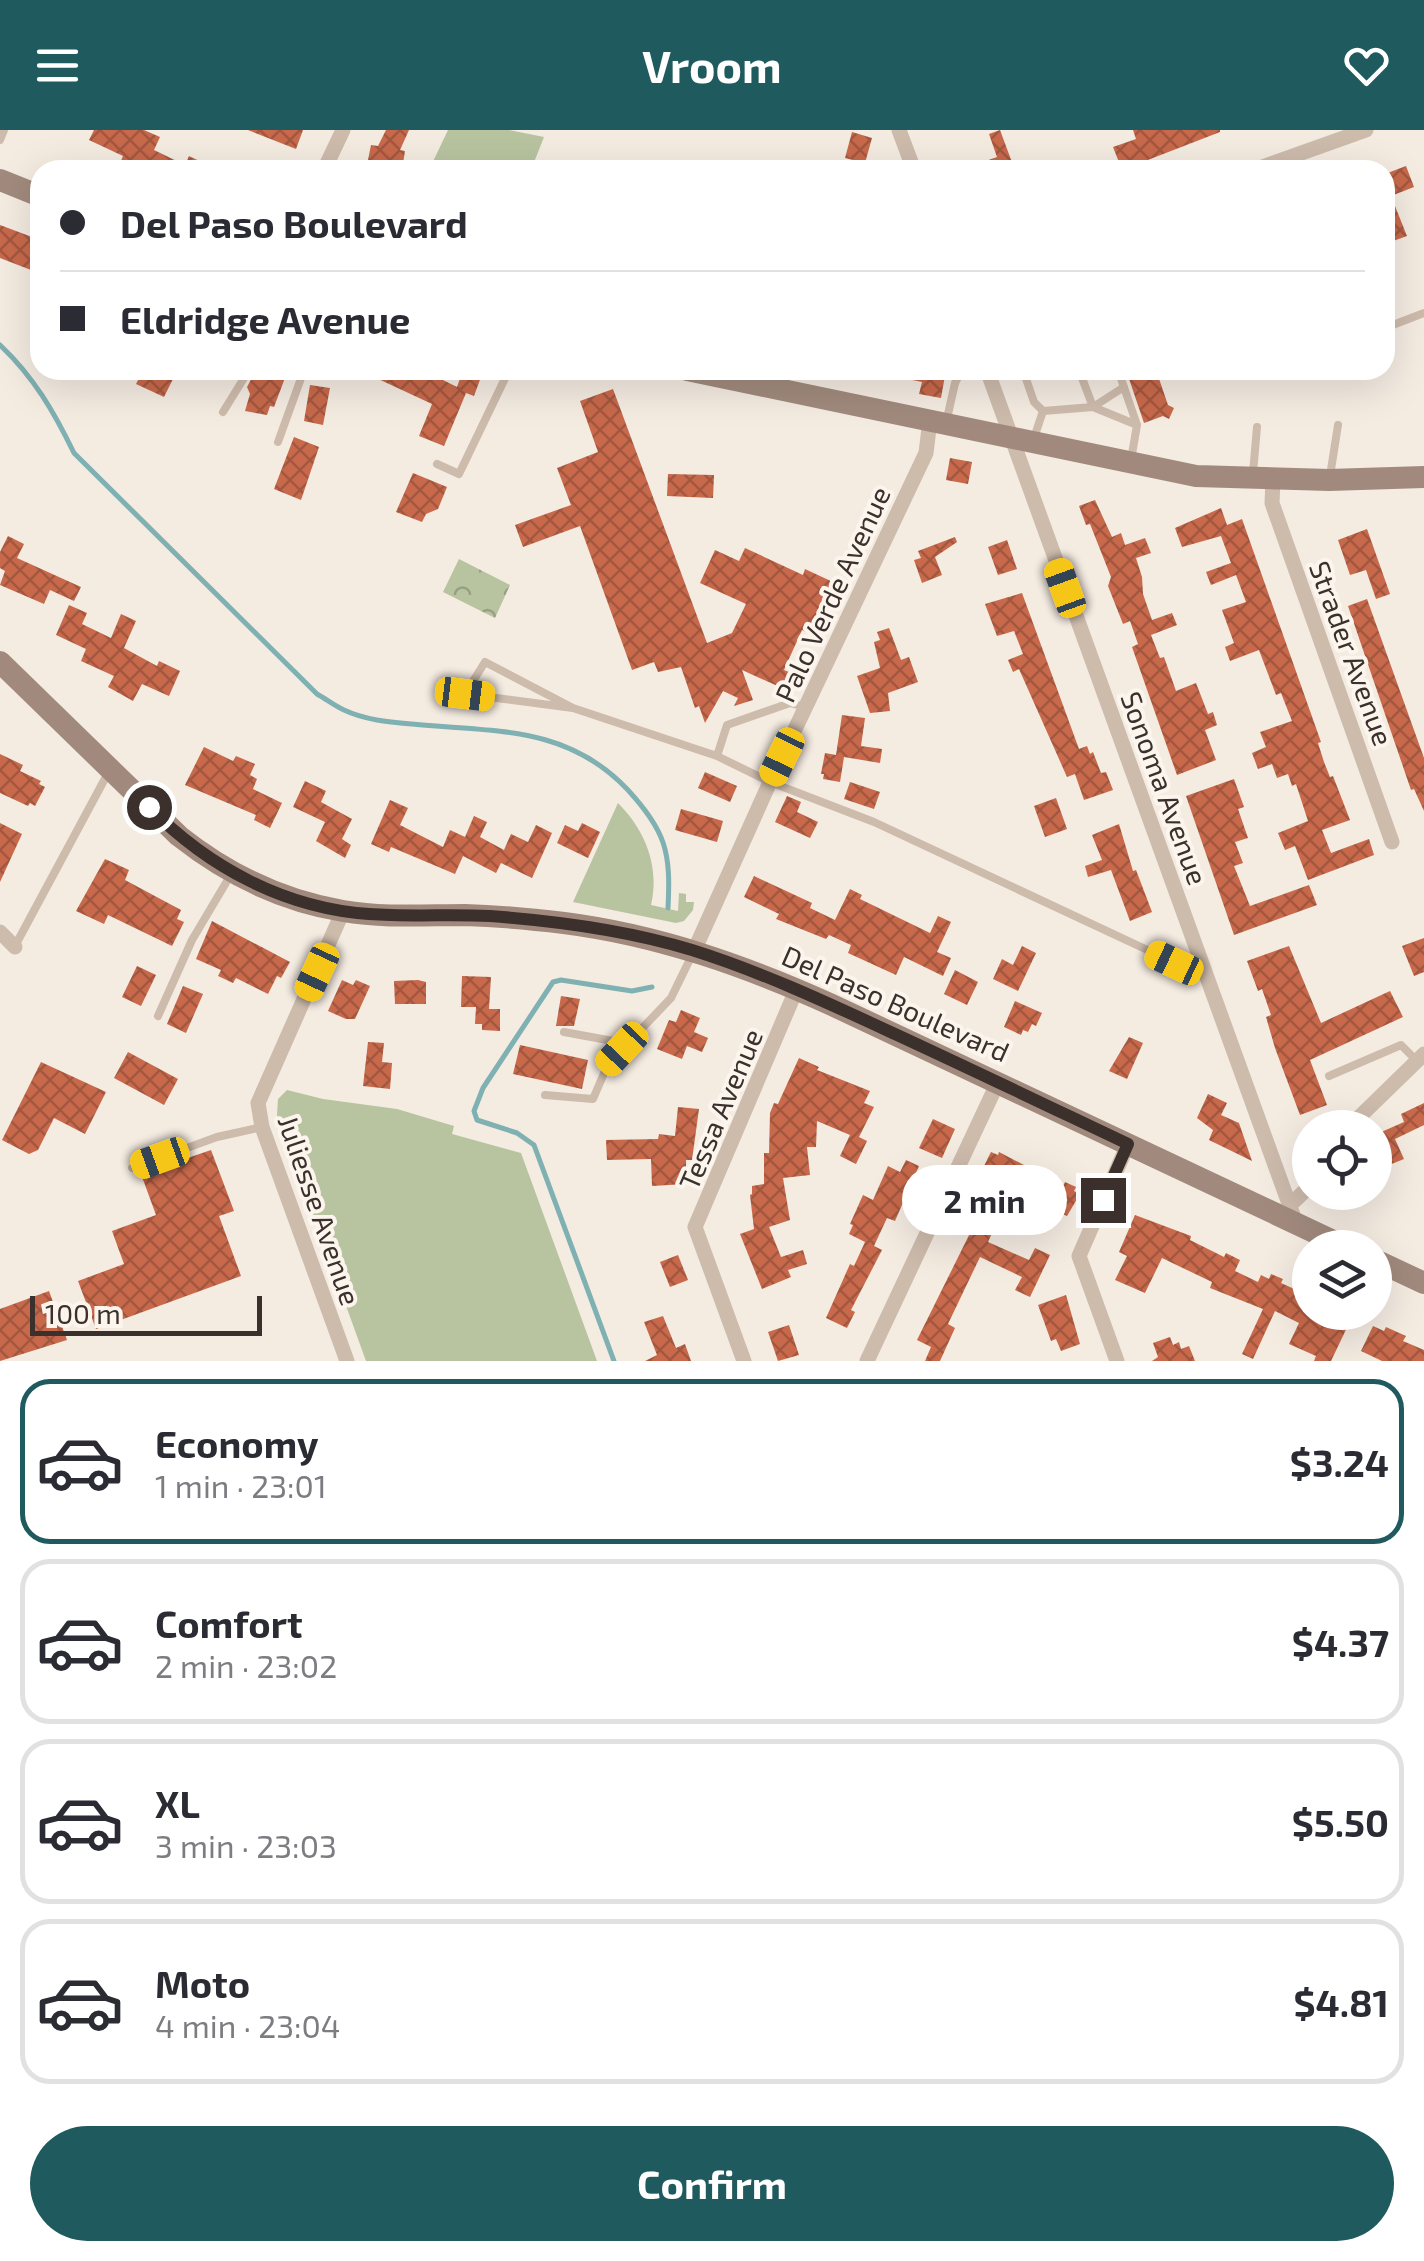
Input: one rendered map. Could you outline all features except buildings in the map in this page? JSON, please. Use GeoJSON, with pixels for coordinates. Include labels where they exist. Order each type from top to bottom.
{"type":"FeatureCollection","features":[{"type":"Feature","properties":{"kind":"main road"},"geometry":{"type":"LineString","coordinates":[[0,180],[30,192]]}},
{"type":"Feature","properties":{"kind":"main road"},"geometry":{"type":"LineString","coordinates":[[763,380],[938,422],[1196,476],[1330,480],[1424,477]]}},
{"type":"Feature","properties":{"kind":"main road","name":"Del Paso Boulevard"},"geometry":{"type":"LineString","coordinates":[[0,662],[179,836],[232,873],[278,893],[343,911],[535,920],[613,932],[694,951],[796,988],[1128,1144],[1293,1214],[1319,1230]]}},
{"type":"Feature","properties":{"kind":"main road"},"geometry":{"type":"LineString","coordinates":[[1392,1268],[1424,1283]]}},
{"type":"Feature","properties":{"kind":"street"},"geometry":{"type":"LineString","coordinates":[[329,160],[343,130]]}},
{"type":"Feature","properties":{"kind":"street"},"geometry":{"type":"LineString","coordinates":[[899,130],[910,160]]}},
{"type":"Feature","properties":{"kind":"street"},"geometry":{"type":"LineString","coordinates":[[1282,160],[1366,130]]}},
{"type":"Feature","properties":{"kind":"street","name":"Sonoma Avenue"},"geometry":{"type":"LineString","coordinates":[[992,380],[1022,440],[1207,978],[1293,1214]]}},
{"type":"Feature","properties":{"kind":"street","name":"Palo Verde Avenue"},"geometry":{"type":"LineString","coordinates":[[694,951],[938,422]]}},
{"type":"Feature","properties":{"kind":"street","name":"Strader Avenue"},"geometry":{"type":"LineString","coordinates":[[1263,479],[1392,842]]}},
{"type":"Feature","properties":{"kind":"street","name":"Juliesse Avenue"},"geometry":{"type":"LineString","coordinates":[[343,911],[258,1103],[262,1127],[347,1361]]}},
{"type":"Feature","properties":{"kind":"street"},"geometry":{"type":"LineString","coordinates":[[0,932],[15,947]]}},
{"type":"Feature","properties":{"kind":"street","name":"Tessa Avenue"},"geometry":{"type":"LineString","coordinates":[[744,1361],[696,1227],[796,988]]}},
{"type":"Feature","properties":{"kind":"street"},"geometry":{"type":"LineString","coordinates":[[1367,1110],[1420,1058]]}},
{"type":"Feature","properties":{"kind":"street"},"geometry":{"type":"LineString","coordinates":[[867,1361],[998,1082]]}},
{"type":"Feature","properties":{"kind":"street"},"geometry":{"type":"LineString","coordinates":[[1117,1361],[1079,1256],[1128,1144]]}},
{"type":"Feature","properties":{"kind":"street"},"geometry":{"type":"LineString","coordinates":[[1293,1214],[1295,1210]]}},
{"type":"Feature","properties":{"kind":"lane"},"geometry":{"type":"LineString","coordinates":[[0,140],[4,130]]}},
{"type":"Feature","properties":{"kind":"lane"},"geometry":{"type":"LineString","coordinates":[[1395,324],[1424,313]]}},
{"type":"Feature","properties":{"kind":"lane"},"geometry":{"type":"LineString","coordinates":[[223,412],[243,380]]}},
{"type":"Feature","properties":{"kind":"lane"},"geometry":{"type":"LineString","coordinates":[[278,442],[300,380]]}},
{"type":"Feature","properties":{"kind":"lane"},"geometry":{"type":"LineString","coordinates":[[436,464],[459,474],[504,380]]}},
{"type":"Feature","properties":{"kind":"lane"},"geometry":{"type":"LineString","coordinates":[[938,422],[956,380]]}},
{"type":"Feature","properties":{"kind":"lane"},"geometry":{"type":"LineString","coordinates":[[1026,380],[1034,402],[1044,410],[1093,407],[1137,424]]}},
{"type":"Feature","properties":{"kind":"lane"},"geometry":{"type":"LineString","coordinates":[[1083,380],[1093,407]]}},
{"type":"Feature","properties":{"kind":"lane"},"geometry":{"type":"LineString","coordinates":[[1122,380],[1137,424],[1130,463]]}},
{"type":"Feature","properties":{"kind":"lane"},"geometry":{"type":"LineString","coordinates":[[1093,407],[1124,387]]}},
{"type":"Feature","properties":{"kind":"lane"},"geometry":{"type":"LineString","coordinates":[[1022,440],[1044,410]]}},
{"type":"Feature","properties":{"kind":"lane"},"geometry":{"type":"LineString","coordinates":[[1330,480],[1338,425]]}},
{"type":"Feature","properties":{"kind":"lane"},"geometry":{"type":"LineString","coordinates":[[1257,427],[1263,479]]}},
{"type":"Feature","properties":{"kind":"lane"},"geometry":{"type":"LineString","coordinates":[[573,708],[465,694],[486,662],[573,708],[717,756],[770,782],[874,822],[1207,978]]}},
{"type":"Feature","properties":{"kind":"lane"},"geometry":{"type":"LineString","coordinates":[[717,756],[727,724],[790,702],[806,707]]}},
{"type":"Feature","properties":{"kind":"lane"},"geometry":{"type":"LineString","coordinates":[[15,947],[110,769]]}},
{"type":"Feature","properties":{"kind":"lane"},"geometry":{"type":"LineString","coordinates":[[158,1016],[192,940],[232,873]]}},
{"type":"Feature","properties":{"kind":"lane"},"geometry":{"type":"LineString","coordinates":[[545,1095],[593,1099],[608,1064],[671,998],[694,951]]}},
{"type":"Feature","properties":{"kind":"lane"},"geometry":{"type":"LineString","coordinates":[[564,1032],[614,1041],[636,1034]]}},
{"type":"Feature","properties":{"kind":"lane"},"geometry":{"type":"LineString","coordinates":[[1329,1076],[1400,1044],[1420,1058]]}},
{"type":"Feature","properties":{"kind":"lane"},"geometry":{"type":"LineString","coordinates":[[132,1168],[217,1137],[262,1127]]}},
{"type":"Feature","properties":{"kind":"green space"},"geometry":{"type":"Polygon","coordinates":[[[448,130],[509,130],[544,137],[535,160],[434,160],[448,130]]]}},
{"type":"Feature","properties":{"kind":"green space"},"geometry":{"type":"Polygon","coordinates":[[[459,559],[510,585],[495,618],[443,592],[459,559]]]}},
{"type":"Feature","properties":{"kind":"green space"},"geometry":{"type":"Polygon","coordinates":[[[618,803],[636,825],[648,850],[653,876],[651,905],[678,911],[679,893],[686,894],[686,902],[694,902],[684,921],[676,923],[573,902],[618,803]]]}},
{"type":"Feature","properties":{"kind":"green space"},"geometry":{"type":"Polygon","coordinates":[[[287,1090],[397,1109],[454,1126],[452,1134],[521,1153],[597,1361],[366,1361],[277,1115],[278,1099],[287,1090]]]}},
{"type":"Feature","properties":{"kind":"waterway"},"geometry":{"type":"LineString","coordinates":[[0,345],[30,380]]}},
{"type":"Feature","properties":{"kind":"waterway"},"geometry":{"type":"LineString","coordinates":[[30,380],[74,453],[317,694],[344,710],[377,720],[500,731],[554,742],[604,768],[627,789],[658,830],[667,857],[668,908]]}},
{"type":"Feature","properties":{"kind":"waterway"},"geometry":{"type":"LineString","coordinates":[[614,1361],[534,1145],[517,1133],[477,1120],[474,1111],[483,1088],[553,982],[632,991],[652,987]]}},
{"type":"Feature","properties":{"kind":"route"},"geometry":{"type":"LineString","coordinates":[[149,807],[179,836],[223,868],[297,900],[364,914],[488,916],[587,926],[694,951],[796,988],[1128,1144],[1103,1200]]}}]}
